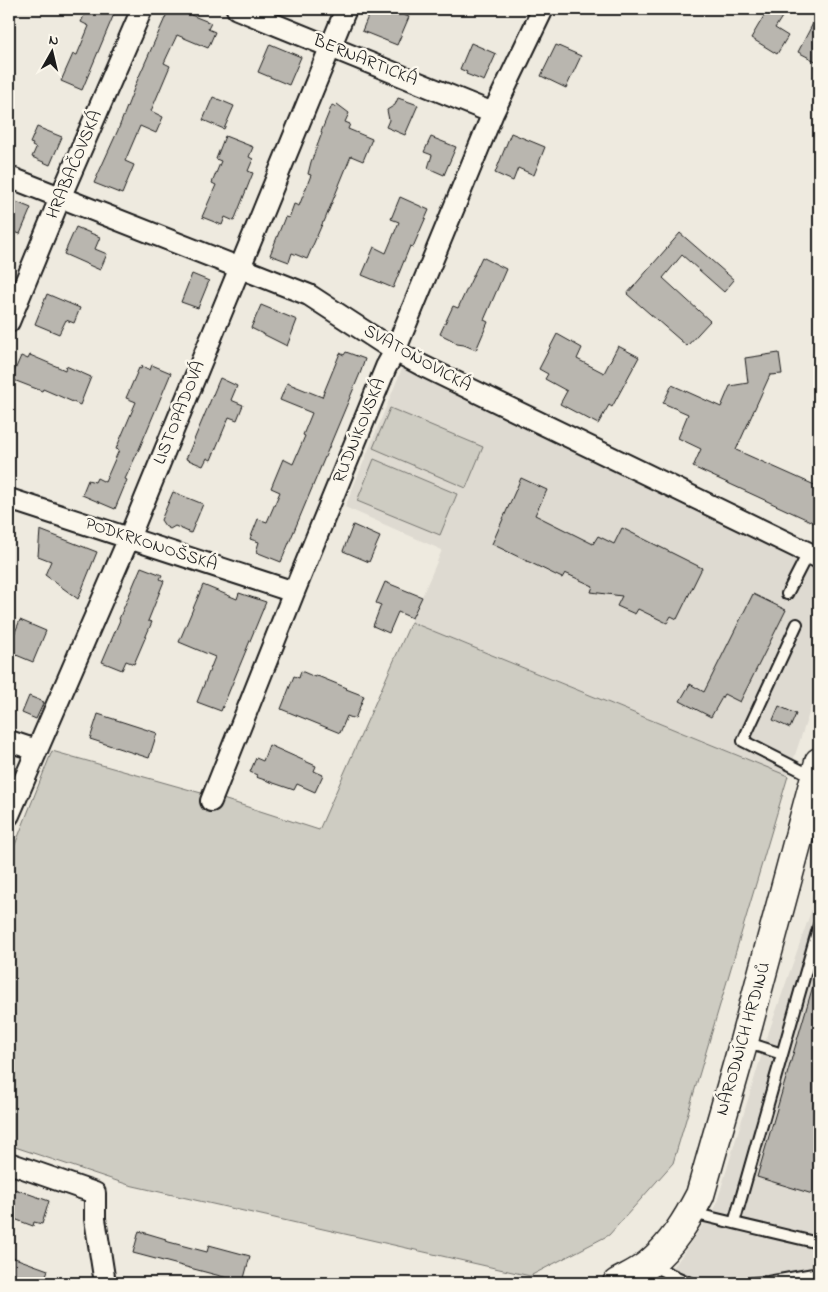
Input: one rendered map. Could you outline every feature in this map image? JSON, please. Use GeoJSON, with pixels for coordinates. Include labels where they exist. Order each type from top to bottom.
{"type":"FeatureCollection","features":[{"type":"Feature","properties":{"kind":"street","name":"HRABAČOVSKÁ"},"geometry":{"type":"LineString","coordinates":[[9,322],[60,198],[142,9]]}},
{"type":"Feature","properties":{"kind":"street","name":"BERNARTICKÁ"},"geometry":{"type":"LineString","coordinates":[[237,9],[493,113]]}},
{"type":"Feature","properties":{"kind":"street","name":"LISTOPADOVÁ"},"geometry":{"type":"LineString","coordinates":[[9,815],[129,538],[346,9]]}},
{"type":"Feature","properties":{"kind":"street","name":"RUDNÍKOVSKÁ"},"geometry":{"type":"LineString","coordinates":[[211,801],[382,376],[395,351],[493,113],[543,9]]}},
{"type":"Feature","properties":{"kind":"street","name":"SVATOŇOVICKÁ"},"geometry":{"type":"LineString","coordinates":[[9,177],[309,295],[395,351],[423,366],[814,555]]}},
{"type":"Feature","properties":{"kind":"street","name":"PODKRKONOŠSKÁ"},"geometry":{"type":"LineString","coordinates":[[9,499],[294,592]]}},
{"type":"Feature","properties":{"kind":"street"},"geometry":{"type":"LineString","coordinates":[[9,741],[36,750]]}},
{"type":"Feature","properties":{"kind":"street","name":"NÁRODNÍCH HRDINŮ"},"geometry":{"type":"LineString","coordinates":[[617,1283],[649,1264],[675,1238],[700,1195],[744,1042],[817,770]]}},
{"type":"Feature","properties":{"kind":"street"},"geometry":{"type":"LineString","coordinates":[[9,1163],[95,1193],[95,1219],[105,1283]]}},
{"type":"Feature","properties":{"kind":"lane"},"geometry":{"type":"LineString","coordinates":[[788,594],[814,555]]}},
{"type":"Feature","properties":{"kind":"lane"},"geometry":{"type":"LineString","coordinates":[[798,624],[744,741],[817,770]]}},
{"type":"Feature","properties":{"kind":"lane"},"geometry":{"type":"LineString","coordinates":[[734,1223],[819,925]]}},
{"type":"Feature","properties":{"kind":"lane"},"geometry":{"type":"LineString","coordinates":[[744,1042],[782,1054]]}},
{"type":"Feature","properties":{"kind":"lane"},"geometry":{"type":"LineString","coordinates":[[691,1212],[814,1242]]}},
{"type":"Feature","properties":{"kind":"lane"},"geometry":{"type":"LineString","coordinates":[[649,1264],[690,1283]]}},
{"type":"Feature","properties":{"kind":"lane"},"geometry":{"type":"LineString","coordinates":[[752,1283],[819,1273]]}},
{"type":"Feature","properties":{"kind":"shaded area"},"geometry":{"type":"Polygon","coordinates":[[[403,366],[428,381],[819,566],[819,683],[788,776],[411,622],[442,550],[345,507],[403,366]]]}},
{"type":"Feature","properties":{"kind":"shaded area"},"geometry":{"type":"Polygon","coordinates":[[[390,408],[483,447],[466,488],[373,448],[390,408]]]}},
{"type":"Feature","properties":{"kind":"shaded area"},"geometry":{"type":"Polygon","coordinates":[[[374,459],[457,494],[440,535],[357,501],[374,459]]]}},
{"type":"Feature","properties":{"kind":"shaded area"},"geometry":{"type":"Polygon","coordinates":[[[411,622],[788,776],[673,1163],[609,1235],[530,1276],[129,1185],[9,1145],[9,860],[52,751],[226,800],[319,830],[411,622]]]}},
{"type":"Feature","properties":{"kind":"shaded area"},"geometry":{"type":"Polygon","coordinates":[[[816,897],[819,898],[819,1283],[644,1283],[676,1264],[716,1205],[767,1037],[816,897]]]}},
{"type":"Feature","properties":{"kind":"building"},"geometry":{"type":"Polygon","coordinates":[[[87,9],[100,9],[114,14],[82,90],[61,81],[73,54],[77,55],[89,26],[81,22],[87,9]]]}},
{"type":"Feature","properties":{"kind":"building"},"geometry":{"type":"Polygon","coordinates":[[[169,9],[182,9],[192,13],[191,15],[211,23],[208,29],[215,32],[208,48],[177,35],[164,63],[170,66],[151,111],[163,117],[156,133],[140,126],[125,161],[134,165],[122,194],[94,183],[169,9]]]}},
{"type":"Feature","properties":{"kind":"building"},"geometry":{"type":"Polygon","coordinates":[[[371,9],[388,9],[409,17],[397,45],[362,31],[371,9]]]}},
{"type":"Feature","properties":{"kind":"building"},"geometry":{"type":"Polygon","coordinates":[[[768,9],[787,9],[775,28],[788,36],[777,54],[751,38],[768,9]]]}},
{"type":"Feature","properties":{"kind":"building"},"geometry":{"type":"Polygon","coordinates":[[[819,12],[819,63],[798,52],[819,12]]]}},
{"type":"Feature","properties":{"kind":"building"},"geometry":{"type":"Polygon","coordinates":[[[471,43],[496,54],[484,81],[466,74],[467,72],[460,69],[471,43]]]}},
{"type":"Feature","properties":{"kind":"building"},"geometry":{"type":"Polygon","coordinates":[[[270,44],[301,57],[289,85],[258,72],[270,44]]]}},
{"type":"Feature","properties":{"kind":"building"},"geometry":{"type":"Polygon","coordinates":[[[556,45],[581,56],[566,88],[541,76],[556,45]]]}},
{"type":"Feature","properties":{"kind":"building"},"geometry":{"type":"Polygon","coordinates":[[[213,97],[234,106],[224,129],[203,120],[213,97]]]}},
{"type":"Feature","properties":{"kind":"building"},"geometry":{"type":"Polygon","coordinates":[[[398,98],[418,105],[405,135],[386,127],[389,120],[387,110],[395,105],[398,98]]]}},
{"type":"Feature","properties":{"kind":"building"},"geometry":{"type":"Polygon","coordinates":[[[337,104],[349,113],[345,122],[350,124],[348,129],[372,139],[363,161],[351,156],[307,259],[292,253],[289,262],[270,255],[285,217],[289,218],[294,204],[299,206],[311,175],[308,174],[321,132],[332,105],[336,107],[337,104]]]}},
{"type":"Feature","properties":{"kind":"building"},"geometry":{"type":"Polygon","coordinates":[[[37,127],[62,137],[50,165],[32,157],[36,148],[30,143],[37,127]]]}},
{"type":"Feature","properties":{"kind":"building"},"geometry":{"type":"Polygon","coordinates":[[[511,133],[545,147],[534,175],[518,168],[513,181],[495,173],[511,133]]]}},
{"type":"Feature","properties":{"kind":"building"},"geometry":{"type":"Polygon","coordinates":[[[225,136],[253,147],[249,157],[253,159],[248,171],[253,173],[234,221],[225,217],[222,225],[202,217],[216,185],[212,183],[221,161],[216,159],[225,136]]]}},
{"type":"Feature","properties":{"kind":"building"},"geometry":{"type":"Polygon","coordinates":[[[431,137],[456,147],[444,175],[428,168],[432,155],[424,152],[431,137]]]}},
{"type":"Feature","properties":{"kind":"building"},"geometry":{"type":"Polygon","coordinates":[[[400,197],[429,210],[413,247],[410,246],[393,288],[362,275],[374,247],[386,253],[399,222],[391,219],[400,197]]]}},
{"type":"Feature","properties":{"kind":"building"},"geometry":{"type":"Polygon","coordinates":[[[9,199],[31,208],[20,234],[9,230],[9,199]]]}},
{"type":"Feature","properties":{"kind":"building"},"geometry":{"type":"Polygon","coordinates":[[[76,227],[100,237],[95,249],[107,254],[100,270],[64,254],[76,227]]]}},
{"type":"Feature","properties":{"kind":"building"},"geometry":{"type":"Polygon","coordinates":[[[680,233],[734,280],[724,292],[682,255],[663,278],[710,321],[687,346],[627,294],[680,233]]]}},
{"type":"Feature","properties":{"kind":"building"},"geometry":{"type":"Polygon","coordinates":[[[482,257],[506,269],[484,320],[488,322],[476,350],[457,344],[440,334],[453,306],[458,308],[482,257]]]}},
{"type":"Feature","properties":{"kind":"building"},"geometry":{"type":"Polygon","coordinates":[[[192,274],[209,281],[198,308],[181,302],[192,274]]]}},
{"type":"Feature","properties":{"kind":"building"},"geometry":{"type":"Polygon","coordinates":[[[47,294],[80,308],[74,323],[66,320],[59,334],[35,324],[47,294]]]}},
{"type":"Feature","properties":{"kind":"building"},"geometry":{"type":"Polygon","coordinates":[[[261,305],[297,320],[287,346],[251,328],[261,305]]]}},
{"type":"Feature","properties":{"kind":"building"},"geometry":{"type":"Polygon","coordinates":[[[557,334],[582,348],[577,359],[604,373],[618,346],[639,357],[612,407],[609,405],[598,424],[560,404],[567,391],[545,379],[548,374],[539,369],[557,334]]]}},
{"type":"Feature","properties":{"kind":"building"},"geometry":{"type":"Polygon","coordinates":[[[346,352],[365,359],[281,562],[256,552],[259,542],[250,539],[258,519],[267,522],[280,492],[271,488],[283,459],[293,464],[312,413],[280,400],[287,383],[322,397],[340,353],[344,355],[346,352]]]}},
{"type":"Feature","properties":{"kind":"building"},"geometry":{"type":"Polygon","coordinates":[[[779,353],[782,374],[770,375],[736,450],[819,487],[819,525],[693,467],[701,449],[678,438],[688,414],[663,403],[672,385],[721,407],[730,386],[748,383],[745,358],[779,353]]]}},
{"type":"Feature","properties":{"kind":"building"},"geometry":{"type":"Polygon","coordinates":[[[30,355],[65,370],[66,366],[91,377],[80,405],[43,389],[42,391],[11,379],[21,356],[28,359],[30,355]]]}},
{"type":"Feature","properties":{"kind":"building"},"geometry":{"type":"Polygon","coordinates":[[[152,365],[171,373],[125,479],[127,480],[115,509],[82,495],[88,480],[95,482],[97,478],[105,482],[119,450],[116,449],[136,402],[126,398],[139,368],[141,369],[142,366],[150,370],[152,365]]]}},
{"type":"Feature","properties":{"kind":"building"},"geometry":{"type":"Polygon","coordinates":[[[220,378],[237,386],[231,400],[243,405],[237,420],[229,417],[211,460],[207,458],[203,466],[186,459],[220,378]]]}},
{"type":"Feature","properties":{"kind":"building"},"geometry":{"type":"Polygon","coordinates":[[[521,478],[547,490],[535,515],[593,544],[598,536],[614,544],[622,528],[702,568],[677,619],[671,616],[667,623],[638,609],[635,614],[617,606],[622,596],[591,592],[593,586],[565,573],[562,578],[492,544],[521,478]]]}},
{"type":"Feature","properties":{"kind":"building"},"geometry":{"type":"Polygon","coordinates":[[[173,492],[203,504],[191,533],[175,526],[170,529],[161,520],[173,492]]]}},
{"type":"Feature","properties":{"kind":"building"},"geometry":{"type":"Polygon","coordinates":[[[353,525],[380,537],[369,562],[343,551],[353,525]]]}},
{"type":"Feature","properties":{"kind":"building"},"geometry":{"type":"Polygon","coordinates":[[[40,530],[97,552],[78,599],[45,575],[51,561],[38,556],[40,530]]]}},
{"type":"Feature","properties":{"kind":"building"},"geometry":{"type":"Polygon","coordinates":[[[141,567],[162,575],[160,579],[164,581],[148,621],[152,622],[134,664],[126,661],[122,670],[102,662],[141,567]]]}},
{"type":"Feature","properties":{"kind":"building"},"geometry":{"type":"Polygon","coordinates":[[[385,582],[422,597],[412,618],[398,612],[389,633],[373,626],[381,605],[376,603],[385,582]]]}},
{"type":"Feature","properties":{"kind":"building"},"geometry":{"type":"Polygon","coordinates":[[[203,585],[237,599],[239,593],[266,602],[221,711],[197,702],[215,657],[179,642],[203,585]]]}},
{"type":"Feature","properties":{"kind":"building"},"geometry":{"type":"Polygon","coordinates":[[[753,594],[786,610],[740,702],[724,694],[711,717],[680,701],[690,684],[704,692],[753,594]]]}},
{"type":"Feature","properties":{"kind":"building"},"geometry":{"type":"Polygon","coordinates":[[[20,620],[46,631],[33,662],[9,652],[9,647],[20,620]]]}},
{"type":"Feature","properties":{"kind":"building"},"geometry":{"type":"Polygon","coordinates":[[[301,671],[364,696],[355,719],[347,716],[340,733],[281,709],[294,676],[299,678],[301,671]]]}},
{"type":"Feature","properties":{"kind":"building"},"geometry":{"type":"Polygon","coordinates":[[[29,696],[44,702],[36,719],[22,713],[29,696]]]}},
{"type":"Feature","properties":{"kind":"building"},"geometry":{"type":"Polygon","coordinates":[[[779,706],[796,714],[790,728],[773,720],[779,706]]]}},
{"type":"Feature","properties":{"kind":"building"},"geometry":{"type":"Polygon","coordinates":[[[98,714],[157,733],[149,758],[90,739],[98,714]]]}},
{"type":"Feature","properties":{"kind":"building"},"geometry":{"type":"Polygon","coordinates":[[[269,745],[316,766],[314,771],[323,775],[315,792],[297,784],[294,790],[256,777],[257,775],[250,772],[256,758],[263,761],[269,745]]]}},
{"type":"Feature","properties":{"kind":"building"},"geometry":{"type":"Polygon","coordinates":[[[815,979],[819,979],[819,1196],[757,1177],[815,979]]]}},
{"type":"Feature","properties":{"kind":"building"},"geometry":{"type":"Polygon","coordinates":[[[9,1187],[49,1201],[42,1224],[34,1222],[33,1226],[9,1217],[9,1187]]]}},
{"type":"Feature","properties":{"kind":"building"},"geometry":{"type":"Polygon","coordinates":[[[139,1231],[166,1239],[165,1241],[207,1252],[209,1245],[250,1256],[243,1282],[133,1253],[139,1231]]]}},
{"type":"Feature","properties":{"kind":"building"},"geometry":{"type":"Polygon","coordinates":[[[12,1257],[48,1270],[43,1283],[9,1283],[12,1257]]]}}]}
